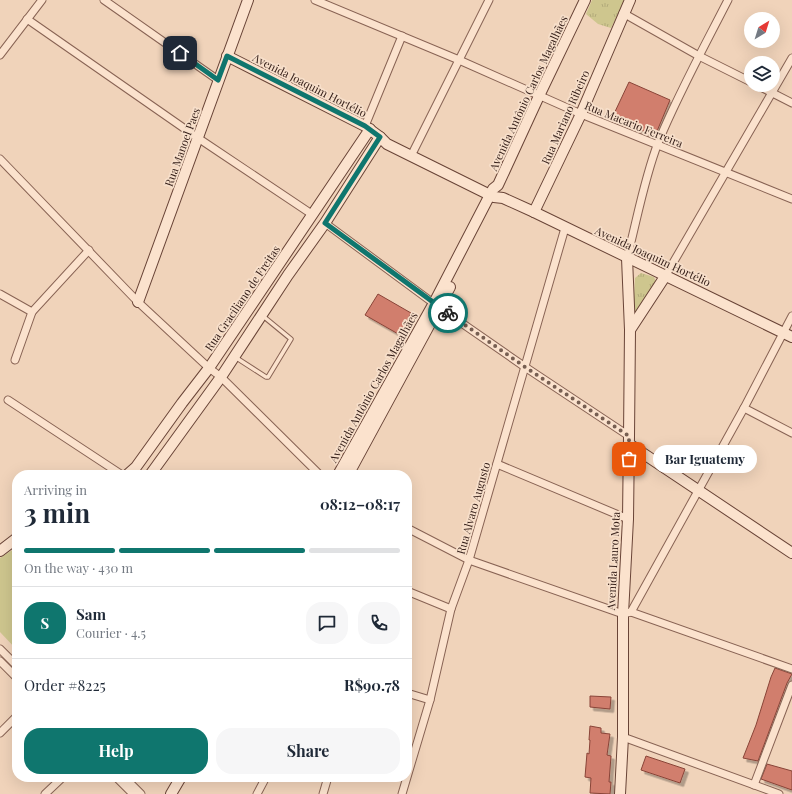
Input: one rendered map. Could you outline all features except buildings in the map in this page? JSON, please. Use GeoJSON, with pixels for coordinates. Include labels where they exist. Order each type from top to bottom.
{"type":"FeatureCollection","features":[{"type":"Feature","properties":{"kind":"street"},"geometry":{"type":"LineString","coordinates":[[0,55],[42,0]]}},
{"type":"Feature","properties":{"kind":"street"},"geometry":{"type":"LineString","coordinates":[[104,0],[218,80]]}},
{"type":"Feature","properties":{"kind":"street","name":"Rua Manoel Paes"},"geometry":{"type":"LineString","coordinates":[[138,302],[248,0]]}},
{"type":"Feature","properties":{"kind":"street","name":"Rua Macario Ferreira"},"geometry":{"type":"LineString","coordinates":[[315,0],[459,60],[581,114],[792,199]]}},
{"type":"Feature","properties":{"kind":"street"},"geometry":{"type":"LineString","coordinates":[[412,153],[489,0]]}},
{"type":"Feature","properties":{"kind":"street","name":"Avenida Antônio Carlos Magalhães"},"geometry":{"type":"LineString","coordinates":[[341,470],[390,389],[437,305],[496,192],[539,96],[585,0]]}},
{"type":"Feature","properties":{"kind":"street","name":"Rua Mariano Ribeiro"},"geometry":{"type":"LineString","coordinates":[[534,212],[581,114],[630,0]]}},
{"type":"Feature","properties":{"kind":"street"},"geometry":{"type":"LineString","coordinates":[[627,258],[658,144],[681,92],[728,0]]}},
{"type":"Feature","properties":{"kind":"street"},"geometry":{"type":"LineString","coordinates":[[623,14],[699,56],[744,78]]}},
{"type":"Feature","properties":{"kind":"street"},"geometry":{"type":"LineString","coordinates":[[28,19],[198,138],[313,215]]}},
{"type":"Feature","properties":{"kind":"street"},"geometry":{"type":"LineString","coordinates":[[368,128],[402,36]]}},
{"type":"Feature","properties":{"kind":"street","name":"Avenida Joaquim Hortélio"},"geometry":{"type":"LineString","coordinates":[[227,56],[368,128],[380,137],[390,138],[412,153],[496,192],[627,258],[788,334]]}},
{"type":"Feature","properties":{"kind":"street"},"geometry":{"type":"LineString","coordinates":[[780,78],[792,58]]}},
{"type":"Feature","properties":{"kind":"street"},"geometry":{"type":"LineString","coordinates":[[630,330],[666,276],[772,92],[792,103]]}},
{"type":"Feature","properties":{"kind":"street","name":"Rua Graciliano de Freitas"},"geometry":{"type":"LineString","coordinates":[[133,470],[209,368],[313,215],[368,128]]}},
{"type":"Feature","properties":{"kind":"street"},"geometry":{"type":"LineString","coordinates":[[154,470],[221,377],[288,275],[325,223],[380,137]]}},
{"type":"Feature","properties":{"kind":"street"},"geometry":{"type":"LineString","coordinates":[[0,159],[138,302],[209,368],[221,377],[315,470]]}},
{"type":"Feature","properties":{"kind":"street"},"geometry":{"type":"LineString","coordinates":[[325,223],[437,305],[698,490],[792,553]]}},
{"type":"Feature","properties":{"kind":"street","name":"Rua Alvaro Augusto"},"geometry":{"type":"LineString","coordinates":[[412,757],[430,700],[451,609],[469,560],[565,228]]}},
{"type":"Feature","properties":{"kind":"street"},"geometry":{"type":"LineString","coordinates":[[15,360],[32,312],[89,250]]}},
{"type":"Feature","properties":{"kind":"street","name":"Avenida Lauro Mota"},"geometry":{"type":"LineString","coordinates":[[620,794],[627,613],[630,330],[627,258]]}},
{"type":"Feature","properties":{"kind":"street"},"geometry":{"type":"LineString","coordinates":[[0,294],[32,312]]}},
{"type":"Feature","properties":{"kind":"street"},"geometry":{"type":"LineString","coordinates":[[627,613],[788,334],[792,316]]}},
{"type":"Feature","properties":{"kind":"street","name":"Avenida Antônio Carlos Magalhães"},"geometry":{"type":"LineString","coordinates":[[350,470],[390,389]]}},
{"type":"Feature","properties":{"kind":"street"},"geometry":{"type":"LineString","coordinates":[[8,400],[114,470]]}},
{"type":"Feature","properties":{"kind":"street"},"geometry":{"type":"LineString","coordinates":[[744,408],[792,433]]}},
{"type":"Feature","properties":{"kind":"street"},"geometry":{"type":"LineString","coordinates":[[497,464],[628,519]]}},
{"type":"Feature","properties":{"kind":"street"},"geometry":{"type":"LineString","coordinates":[[412,531],[469,560],[792,669]]}},
{"type":"Feature","properties":{"kind":"street"},"geometry":{"type":"LineString","coordinates":[[0,551],[12,542]]}},
{"type":"Feature","properties":{"kind":"street"},"geometry":{"type":"LineString","coordinates":[[412,593],[451,609]]}},
{"type":"Feature","properties":{"kind":"street"},"geometry":{"type":"LineString","coordinates":[[0,649],[12,661]]}},
{"type":"Feature","properties":{"kind":"street"},"geometry":{"type":"LineString","coordinates":[[0,661],[12,673]]}},
{"type":"Feature","properties":{"kind":"street"},"geometry":{"type":"LineString","coordinates":[[754,785],[792,685]]}},
{"type":"Feature","properties":{"kind":"street"},"geometry":{"type":"LineString","coordinates":[[412,695],[430,700]]}},
{"type":"Feature","properties":{"kind":"street"},"geometry":{"type":"LineString","coordinates":[[0,733],[12,721]]}},
{"type":"Feature","properties":{"kind":"street"},"geometry":{"type":"LineString","coordinates":[[623,737],[779,794]]}},
{"type":"Feature","properties":{"kind":"street"},"geometry":{"type":"LineString","coordinates":[[45,794],[58,782]]}},
{"type":"Feature","properties":{"kind":"street"},"geometry":{"type":"LineString","coordinates":[[121,782],[133,794]]}},
{"type":"Feature","properties":{"kind":"street"},"geometry":{"type":"LineString","coordinates":[[129,782],[141,794]]}},
{"type":"Feature","properties":{"kind":"street"},"geometry":{"type":"LineString","coordinates":[[163,794],[170,782]]}},
{"type":"Feature","properties":{"kind":"street"},"geometry":{"type":"LineString","coordinates":[[171,794],[178,782]]}},
{"type":"Feature","properties":{"kind":"street"},"geometry":{"type":"LineString","coordinates":[[257,794],[263,782]]}},
{"type":"Feature","properties":{"kind":"street"},"geometry":{"type":"LineString","coordinates":[[323,794],[327,782]]}},
{"type":"Feature","properties":{"kind":"street","name":"Rua Alvaro Augusto"},"geometry":{"type":"LineString","coordinates":[[402,794],[405,782]]}},
{"type":"Feature","properties":{"kind":"lane"},"geometry":{"type":"LineString","coordinates":[[234,357],[268,377],[291,339],[262,315]]}},
{"type":"Feature","properties":{"kind":"green space"},"geometry":{"type":"Polygon","coordinates":[[[592,0],[625,0],[611,28],[598,24],[586,14],[592,0]]]}},
{"type":"Feature","properties":{"kind":"green space"},"geometry":{"type":"Polygon","coordinates":[[[641,273],[654,277],[656,282],[633,318],[635,278],[641,273]]]}},
{"type":"Feature","properties":{"kind":"green space"},"geometry":{"type":"Polygon","coordinates":[[[12,550],[12,645],[0,632],[0,558],[12,550]]]}},
{"type":"Feature","properties":{"kind":"way so far"},"geometry":{"type":"LineString","coordinates":[[448,313],[525,367],[629,436],[629,459]]}},
{"type":"Feature","properties":{"kind":"place","name":"Bar Iguatemy"},"geometry":{"type":"Point","coordinates":[629,459]}},
{"type":"Feature","properties":{"kind":"route"},"geometry":{"type":"LineString","coordinates":[[180,53],[218,80],[227,56],[365,126],[380,137],[325,223],[448,313]]}}]}
